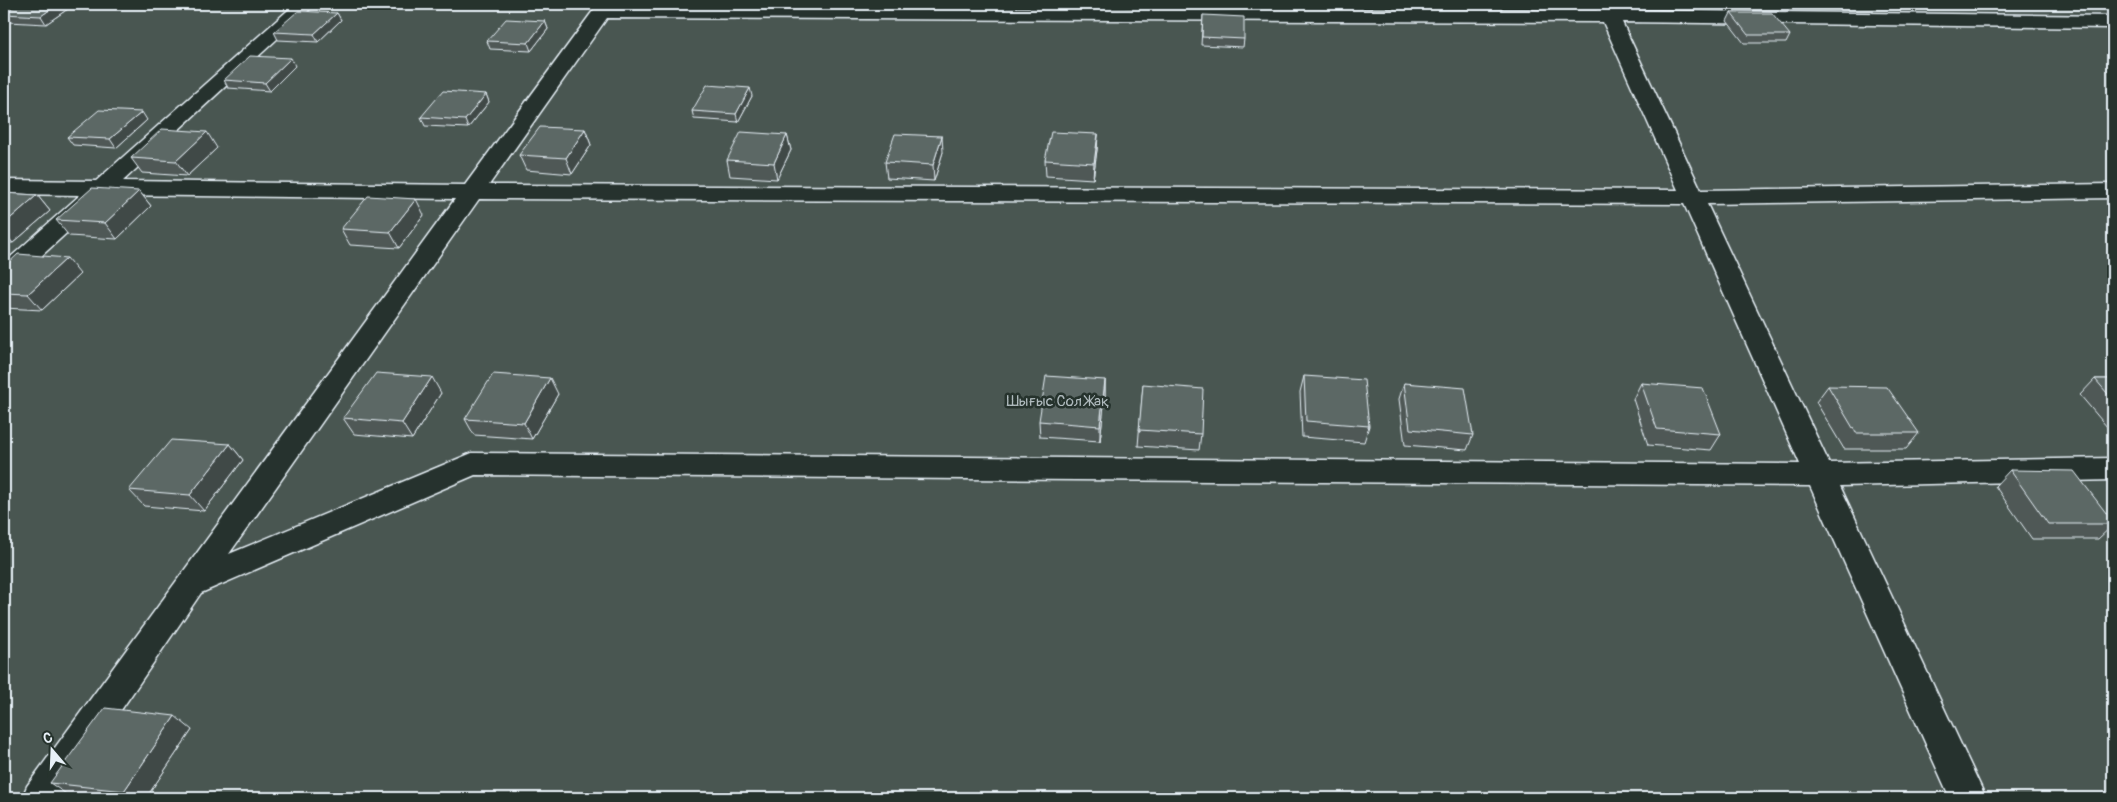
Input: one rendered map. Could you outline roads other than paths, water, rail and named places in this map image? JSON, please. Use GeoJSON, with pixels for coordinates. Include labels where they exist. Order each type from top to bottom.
{"type":"FeatureCollection","features":[{"type":"Feature","properties":{"kind":"street"},"geometry":{"type":"LineString","coordinates":[[4,8],[10,4]]}},
{"type":"Feature","properties":{"kind":"street"},"geometry":{"type":"LineString","coordinates":[[4,276],[306,4]]}},
{"type":"Feature","properties":{"kind":"street"},"geometry":{"type":"LineString","coordinates":[[40,798],[190,584],[604,8],[1607,10],[2113,22]]}},
{"type":"Feature","properties":{"kind":"street"},"geometry":{"type":"LineString","coordinates":[[1607,10],[1818,475],[1968,798]]}},
{"type":"Feature","properties":{"kind":"street"},"geometry":{"type":"LineString","coordinates":[[4,187],[473,192],[1692,197],[2113,191]]}},
{"type":"Feature","properties":{"kind":"street"},"geometry":{"type":"LineString","coordinates":[[190,584],[472,464],[1818,475],[2113,468]]}},
{"type":"Feature","properties":{"kind":"park label","name":"Шығыс Сол Жақ"},"geometry":{"type":"Point","coordinates":[1058,401]}}]}
